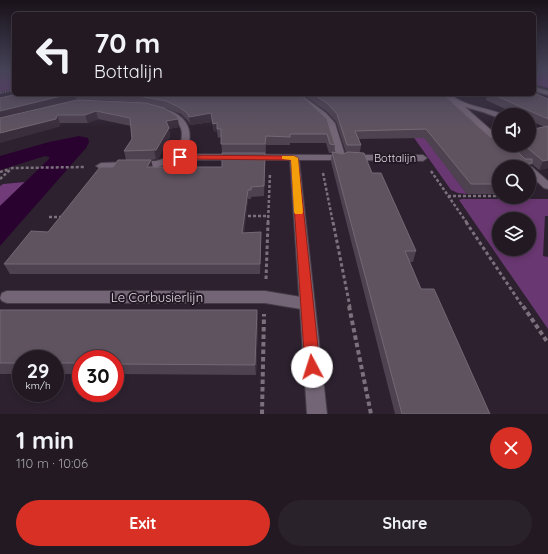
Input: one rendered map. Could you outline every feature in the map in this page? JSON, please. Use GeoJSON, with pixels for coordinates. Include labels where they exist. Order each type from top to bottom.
{"type":"FeatureCollection","features":[{"type":"Feature","properties":{"kind":"street"},"geometry":{"type":"LineString","coordinates":[[536,90],[548,93]]}},
{"type":"Feature","properties":{"kind":"street"},"geometry":{"type":"LineString","coordinates":[[299,96],[322,114],[332,125],[342,159]]}},
{"type":"Feature","properties":{"kind":"street"},"geometry":{"type":"LineString","coordinates":[[448,96],[492,135]]}},
{"type":"Feature","properties":{"kind":"street"},"geometry":{"type":"LineString","coordinates":[[536,96],[548,99]]}},
{"type":"Feature","properties":{"kind":"street"},"geometry":{"type":"LineString","coordinates":[[455,102],[492,113]]}},
{"type":"Feature","properties":{"kind":"street"},"geometry":{"type":"LineString","coordinates":[[160,109],[177,117],[183,122],[186,128],[186,143],[180,157]]}},
{"type":"Feature","properties":{"kind":"street"},"geometry":{"type":"LineString","coordinates":[[488,131],[492,131]]}},
{"type":"Feature","properties":{"kind":"street","name":"Bottalijn"},"geometry":{"type":"LineString","coordinates":[[101,166],[157,164],[180,157],[342,159],[423,158]]}},
{"type":"Feature","properties":{"kind":"street"},"geometry":{"type":"LineString","coordinates":[[294,158],[317,414]]}},
{"type":"Feature","properties":{"kind":"street"},"geometry":{"type":"LineString","coordinates":[[536,175],[548,186]]}},
{"type":"Feature","properties":{"kind":"street","name":"Le Corbusierlijn"},"geometry":{"type":"LineString","coordinates":[[7,297],[265,297],[306,304]]}},
{"type":"Feature","properties":{"kind":"path"},"geometry":{"type":"LineString","coordinates":[[0,93],[12,90]]}},
{"type":"Feature","properties":{"kind":"path"},"geometry":{"type":"LineString","coordinates":[[423,158],[548,343]]}},
{"type":"Feature","properties":{"kind":"path"},"geometry":{"type":"LineString","coordinates":[[0,172],[12,168],[101,166]]}},
{"type":"Feature","properties":{"kind":"path"},"geometry":{"type":"LineString","coordinates":[[0,179],[12,168]]}},
{"type":"Feature","properties":{"kind":"path"},"geometry":{"type":"LineString","coordinates":[[323,170],[371,414]]}},
{"type":"Feature","properties":{"kind":"path"},"geometry":{"type":"LineString","coordinates":[[448,196],[492,196]]}},
{"type":"Feature","properties":{"kind":"path"},"geometry":{"type":"LineString","coordinates":[[237,216],[268,216]]}},
{"type":"Feature","properties":{"kind":"path"},"geometry":{"type":"LineString","coordinates":[[49,217],[65,217]]}},
{"type":"Feature","properties":{"kind":"shaded area"},"geometry":{"type":"Polygon","coordinates":[[[0,89],[12,89],[12,89],[0,92],[0,89]]]}},
{"type":"Feature","properties":{"kind":"shaded area"},"geometry":{"type":"Polygon","coordinates":[[[384,96],[394,96],[467,194],[458,193],[451,190],[384,96]]]}},
{"type":"Feature","properties":{"kind":"shaded area"},"geometry":{"type":"Polygon","coordinates":[[[79,136],[88,138],[89,142],[86,148],[0,246],[0,206],[49,159],[49,157],[45,156],[0,170],[0,156],[49,142],[79,136]]]}},
{"type":"Feature","properties":{"kind":"shaded area"},"geometry":{"type":"Polygon","coordinates":[[[25,182],[0,206],[0,186],[3,184],[25,182]]]}},
{"type":"Feature","properties":{"kind":"shaded area"},"geometry":{"type":"Polygon","coordinates":[[[492,199],[492,204],[536,204],[536,199],[548,199],[548,216],[545,216],[543,256],[548,257],[548,329],[498,256],[536,256],[536,212],[492,212],[492,248],[459,200],[492,199]]]}},
{"type":"Feature","properties":{"kind":"building"},"geometry":{"type":"Polygon","coordinates":[[[536,94],[548,99],[548,119],[536,114],[536,108],[523,108],[496,96],[536,96],[536,94]]]}},
{"type":"Feature","properties":{"kind":"building"},"geometry":{"type":"Polygon","coordinates":[[[12,95],[62,96],[0,111],[0,98],[12,95]]]}},
{"type":"Feature","properties":{"kind":"building"},"geometry":{"type":"Polygon","coordinates":[[[138,96],[302,96],[327,119],[335,145],[330,144],[327,134],[290,134],[290,137],[266,136],[265,144],[221,144],[221,129],[217,129],[217,123],[213,124],[211,113],[189,117],[187,113],[179,107],[166,101],[138,96]]]}},
{"type":"Feature","properties":{"kind":"building"},"geometry":{"type":"Polygon","coordinates":[[[316,96],[445,96],[490,137],[492,137],[492,152],[518,152],[525,159],[532,160],[492,160],[492,184],[471,184],[426,129],[355,131],[361,145],[347,145],[337,114],[328,104],[316,96]]]}},
{"type":"Feature","properties":{"kind":"building"},"geometry":{"type":"Polygon","coordinates":[[[77,100],[146,103],[164,108],[177,116],[178,119],[166,121],[169,128],[156,150],[124,151],[132,139],[130,118],[96,111],[85,115],[57,115],[56,119],[0,133],[0,118],[77,100]]]}},
{"type":"Feature","properties":{"kind":"building"},"geometry":{"type":"Polygon","coordinates":[[[548,126],[548,160],[543,161],[532,152],[536,152],[536,129],[548,126]]]}},
{"type":"Feature","properties":{"kind":"building"},"geometry":{"type":"Polygon","coordinates":[[[332,152],[343,154],[348,152],[364,153],[372,173],[381,173],[416,251],[405,251],[421,289],[434,289],[490,414],[402,414],[332,152]]]}},
{"type":"Feature","properties":{"kind":"building"},"geometry":{"type":"Polygon","coordinates":[[[222,153],[265,153],[264,186],[251,187],[251,190],[248,190],[242,233],[261,232],[260,264],[4,264],[31,231],[48,232],[100,167],[113,167],[118,160],[151,160],[147,167],[222,167],[222,153]]]}},
{"type":"Feature","properties":{"kind":"building"},"geometry":{"type":"Polygon","coordinates":[[[0,310],[257,310],[255,365],[124,364],[124,350],[72,350],[72,363],[64,363],[64,350],[12,350],[12,363],[0,363],[0,310]]]}},
{"type":"Feature","properties":{"kind":"slow traffic"},"geometry":{"type":"LineString","coordinates":[[284,158],[294,158],[299,212]]}},
{"type":"Feature","properties":{"kind":"route"},"geometry":{"type":"LineString","coordinates":[[180,157],[294,158],[312,367]]}}]}
